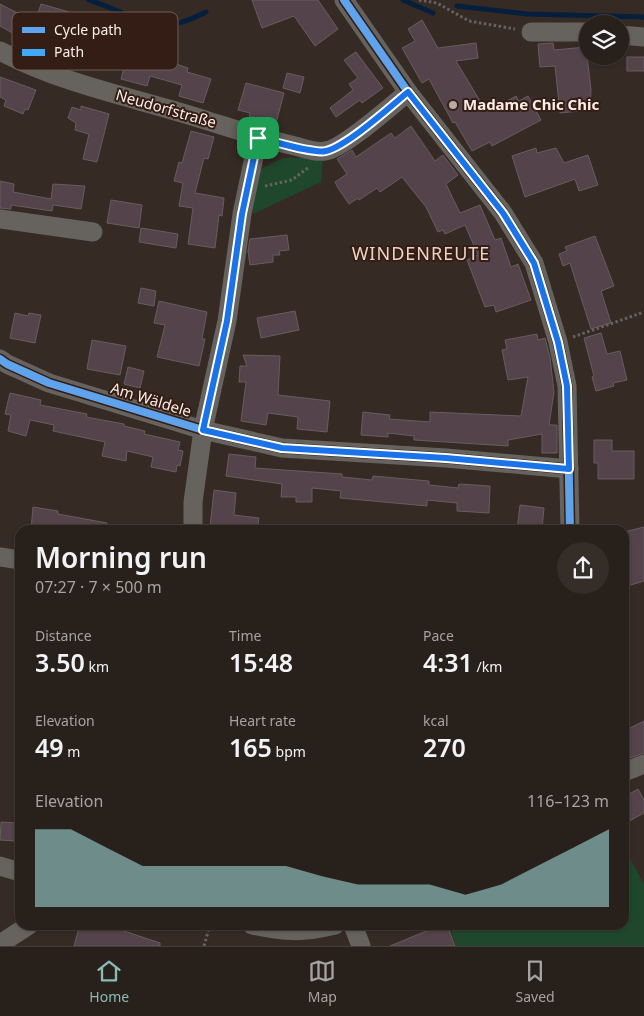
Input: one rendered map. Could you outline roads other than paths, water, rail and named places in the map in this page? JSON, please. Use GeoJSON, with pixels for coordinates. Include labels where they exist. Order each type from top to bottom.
{"type":"FeatureCollection","features":[{"type":"Feature","properties":{"kind":"street"},"geometry":{"type":"LineString","coordinates":[[344,0],[408,92],[503,213],[534,263],[558,342],[567,386],[570,525]]}},
{"type":"Feature","properties":{"kind":"street"},"geometry":{"type":"LineString","coordinates":[[531,32],[579,32]]}},
{"type":"Feature","properties":{"kind":"street"},"geometry":{"type":"LineString","coordinates":[[629,36],[644,37]]}},
{"type":"Feature","properties":{"kind":"street","name":"Neudorfstraße"},"geometry":{"type":"LineString","coordinates":[[0,52],[12,57]]}},
{"type":"Feature","properties":{"kind":"street","name":"Neudorfstraße"},"geometry":{"type":"LineString","coordinates":[[40,70],[60,79],[207,120],[258,138],[315,151],[326,151],[334,148],[364,128],[408,92]]}},
{"type":"Feature","properties":{"kind":"street"},"geometry":{"type":"LineString","coordinates":[[193,525],[193,502],[203,430],[227,321],[242,214],[258,138]]}},
{"type":"Feature","properties":{"kind":"street"},"geometry":{"type":"LineString","coordinates":[[0,219],[93,232]]}},
{"type":"Feature","properties":{"kind":"street","name":"Am Wäldele"},"geometry":{"type":"LineString","coordinates":[[0,359],[50,383],[203,430],[282,448],[446,458],[569,469]]}},
{"type":"Feature","properties":{"kind":"street"},"geometry":{"type":"LineString","coordinates":[[0,557],[15,559]]}},
{"type":"Feature","properties":{"kind":"street"},"geometry":{"type":"LineString","coordinates":[[629,770],[644,764]]}},
{"type":"Feature","properties":{"kind":"street"},"geometry":{"type":"LineString","coordinates":[[0,866],[15,870]]}},
{"type":"Feature","properties":{"kind":"street"},"geometry":{"type":"LineString","coordinates":[[0,944],[21,930]]}},
{"type":"Feature","properties":{"kind":"street"},"geometry":{"type":"LineString","coordinates":[[276,930],[313,930]]}},
{"type":"Feature","properties":{"kind":"street"},"geometry":{"type":"LineString","coordinates":[[355,930],[361,946]]}},
{"type":"Feature","properties":{"kind":"waterway"},"geometry":{"type":"LineString","coordinates":[[89,0],[120,12]]}},
{"type":"Feature","properties":{"kind":"waterway"},"geometry":{"type":"LineString","coordinates":[[403,0],[433,13]]}},
{"type":"Feature","properties":{"kind":"waterway"},"geometry":{"type":"LineString","coordinates":[[457,6],[527,14],[644,17]]}},
{"type":"Feature","properties":{"kind":"waterway"},"geometry":{"type":"LineString","coordinates":[[178,23],[206,12]]}},
{"type":"Feature","properties":{"kind":"place","name":"Madame Chic Chic"},"geometry":{"type":"Point","coordinates":[453,105]}},
{"type":"Feature","properties":{"kind":"district","name":"WINDENREUTE"},"geometry":{"type":"Point","coordinates":[421,254]}}]}
